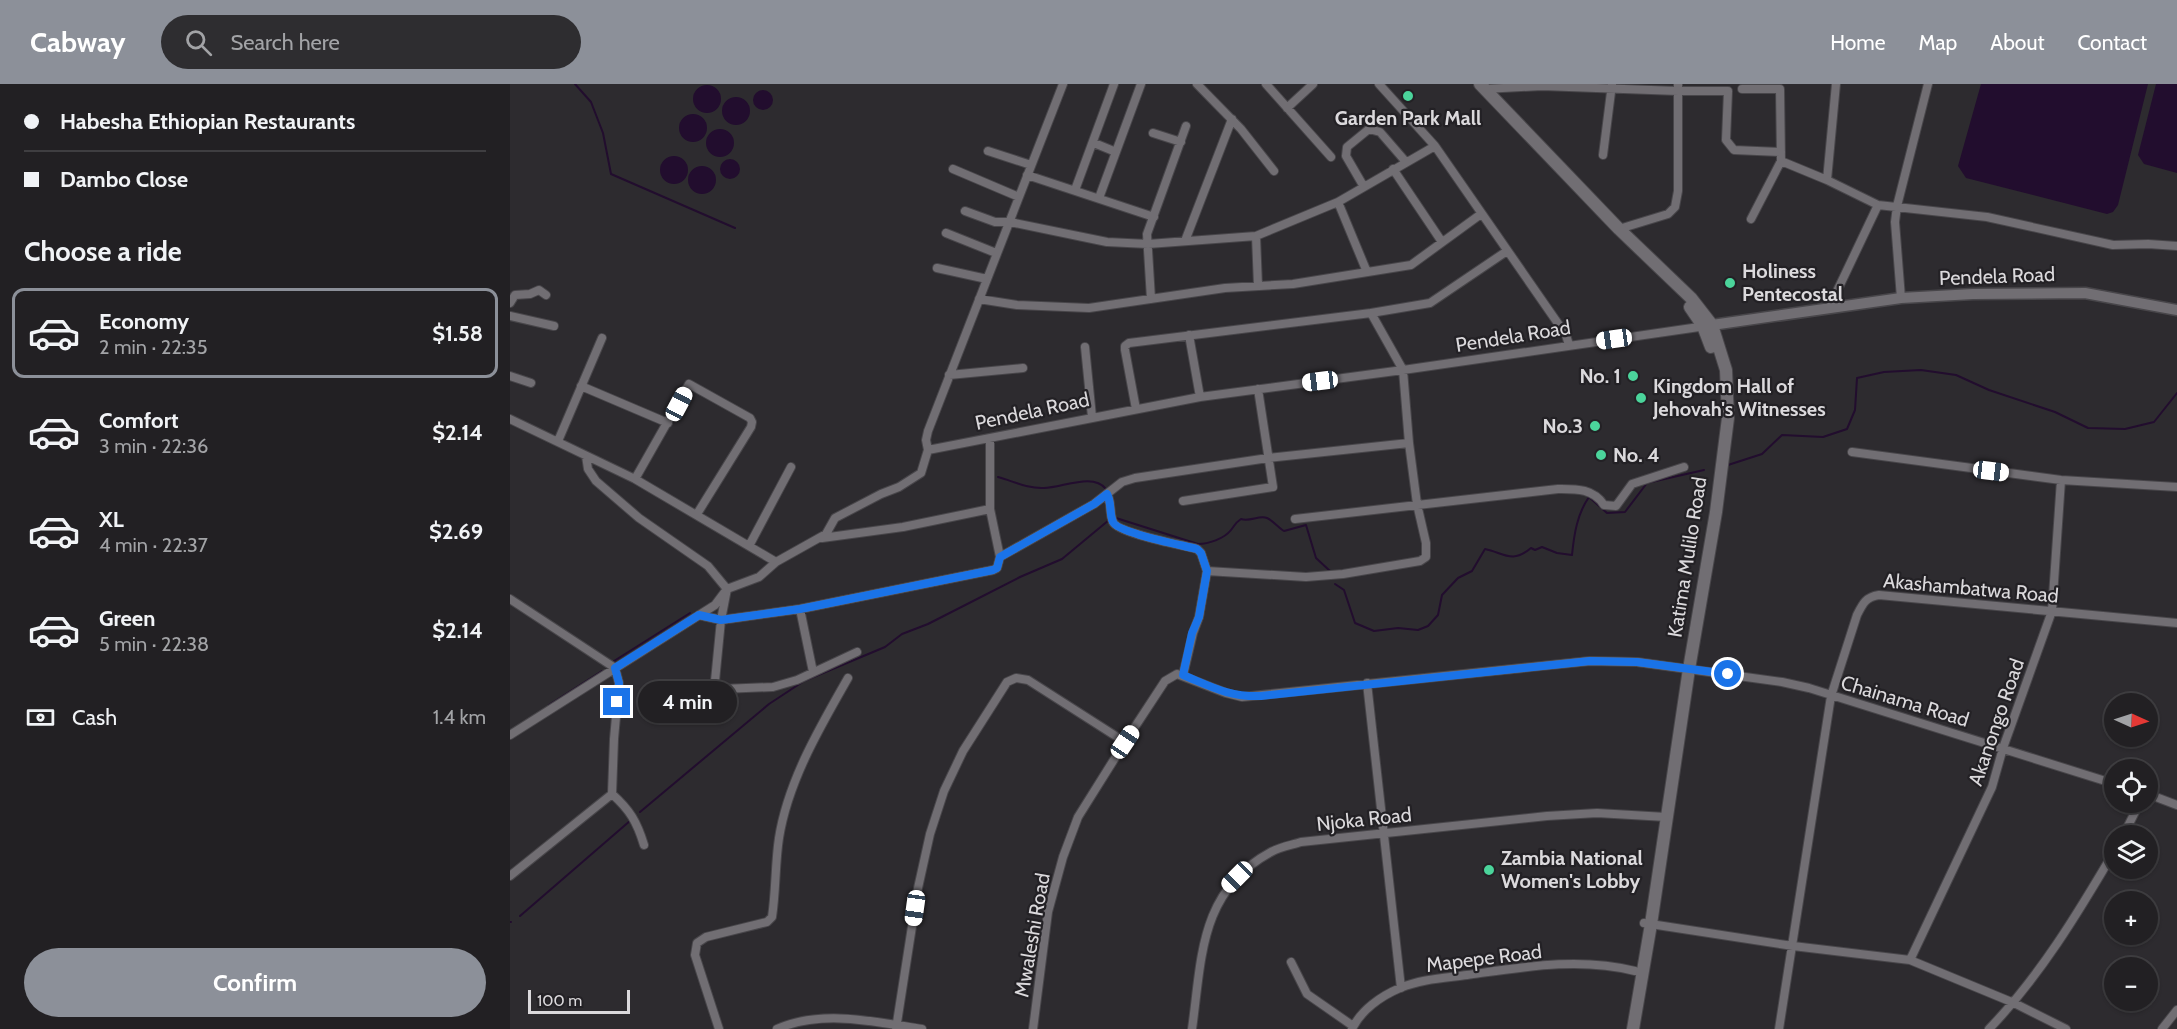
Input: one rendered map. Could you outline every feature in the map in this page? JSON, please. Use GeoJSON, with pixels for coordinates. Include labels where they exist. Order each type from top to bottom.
{"type":"FeatureCollection","features":[{"type":"Feature","properties":{"kind":"main road","name":"Katima Mulilo Road"},"geometry":{"type":"LineString","coordinates":[[1482,86],[1619,229],[1691,298],[1707,325],[1726,370],[1728,418],[1716,512],[1685,668],[1633,1029]]}},
{"type":"Feature","properties":{"kind":"main road","name":"Katima Mulilo Road"},"geometry":{"type":"LineString","coordinates":[[1626,1029],[1635,971],[1648,923]]}},
{"type":"Feature","properties":{"kind":"street"},"geometry":{"type":"LineString","coordinates":[[510,735],[715,605],[728,589],[759,577],[776,562],[826,534],[835,518],[899,487],[921,473],[928,450],[926,440],[928,431],[1063,84]]}},
{"type":"Feature","properties":{"kind":"street"},"geometry":{"type":"LineString","coordinates":[[1075,190],[1114,84]]}},
{"type":"Feature","properties":{"kind":"street"},"geometry":{"type":"LineString","coordinates":[[1099,198],[1141,84]]}},
{"type":"Feature","properties":{"kind":"street"},"geometry":{"type":"LineString","coordinates":[[1197,84],[1232,119],[1275,171]]}},
{"type":"Feature","properties":{"kind":"street"},"geometry":{"type":"LineString","coordinates":[[1266,84],[1331,157]]}},
{"type":"Feature","properties":{"kind":"street"},"geometry":{"type":"LineString","coordinates":[[1287,108],[1313,84]]}},
{"type":"Feature","properties":{"kind":"street"},"geometry":{"type":"LineString","coordinates":[[1379,84],[1435,146],[1566,335],[1569,345]]}},
{"type":"Feature","properties":{"kind":"street"},"geometry":{"type":"LineString","coordinates":[[1827,180],[1836,84]]}},
{"type":"Feature","properties":{"kind":"street"},"geometry":{"type":"LineString","coordinates":[[1901,298],[1895,222],[1897,206],[1928,84]]}},
{"type":"Feature","properties":{"kind":"street"},"geometry":{"type":"LineString","coordinates":[[1482,86],[1612,86],[1728,91],[1742,87],[1780,88],[1781,157],[1751,219]]}},
{"type":"Feature","properties":{"kind":"street"},"geometry":{"type":"LineString","coordinates":[[1603,155],[1612,86]]}},
{"type":"Feature","properties":{"kind":"street"},"geometry":{"type":"LineString","coordinates":[[1619,229],[1668,214],[1675,207],[1678,191],[1678,88]]}},
{"type":"Feature","properties":{"kind":"street"},"geometry":{"type":"LineString","coordinates":[[1728,91],[1726,140],[1734,150],[1781,157],[1878,205],[1988,217],[2113,245],[2177,246]]}},
{"type":"Feature","properties":{"kind":"street"},"geometry":{"type":"LineString","coordinates":[[1185,241],[1232,119]]}},
{"type":"Feature","properties":{"kind":"street"},"geometry":{"type":"LineString","coordinates":[[1151,299],[1147,234],[1186,126]]}},
{"type":"Feature","properties":{"kind":"street"},"geometry":{"type":"LineString","coordinates":[[1364,187],[1346,156],[1346,151],[1347,147],[1370,129],[1380,132],[1406,162]]}},
{"type":"Feature","properties":{"kind":"street"},"geometry":{"type":"LineString","coordinates":[[1153,133],[1181,142]]}},
{"type":"Feature","properties":{"kind":"street"},"geometry":{"type":"LineString","coordinates":[[1094,143],[1116,152]]}},
{"type":"Feature","properties":{"kind":"street"},"geometry":{"type":"LineString","coordinates":[[965,211],[995,222],[1010,222],[1107,242],[1148,243],[1256,236],[1338,202],[1435,146]]}},
{"type":"Feature","properties":{"kind":"street"},"geometry":{"type":"LineString","coordinates":[[988,150],[1031,165]]}},
{"type":"Feature","properties":{"kind":"street"},"geometry":{"type":"LineString","coordinates":[[953,168],[1019,197]]}},
{"type":"Feature","properties":{"kind":"street"},"geometry":{"type":"LineString","coordinates":[[1393,169],[1442,242]]}},
{"type":"Feature","properties":{"kind":"street"},"geometry":{"type":"LineString","coordinates":[[1027,175],[1154,217]]}},
{"type":"Feature","properties":{"kind":"street"},"geometry":{"type":"LineString","coordinates":[[1338,202],[1367,272]]}},
{"type":"Feature","properties":{"kind":"street"},"geometry":{"type":"LineString","coordinates":[[1829,308],[1878,205]]}},
{"type":"Feature","properties":{"kind":"street"},"geometry":{"type":"LineString","coordinates":[[979,299],[1017,305],[1089,308],[1225,288],[1293,284],[1411,265],[1481,214]]}},
{"type":"Feature","properties":{"kind":"street"},"geometry":{"type":"LineString","coordinates":[[946,233],[996,253]]}},
{"type":"Feature","properties":{"kind":"street"},"geometry":{"type":"LineString","coordinates":[[1256,236],[1258,286]]}},
{"type":"Feature","properties":{"kind":"street"},"geometry":{"type":"LineString","coordinates":[[1136,409],[1125,346],[1129,344],[1371,313],[1430,303],[1507,251]]}},
{"type":"Feature","properties":{"kind":"street"},"geometry":{"type":"LineString","coordinates":[[937,268],[987,279]]}},
{"type":"Feature","properties":{"kind":"street"},"geometry":{"type":"LineString","coordinates":[[510,303],[515,295],[530,294],[537,290],[541,290],[546,295]]}},
{"type":"Feature","properties":{"kind":"street","name":"Pendela Road"},"geometry":{"type":"LineString","coordinates":[[928,450],[1200,397],[1901,298],[2085,293],[2177,310]]}},
{"type":"Feature","properties":{"kind":"street"},"geometry":{"type":"LineString","coordinates":[[1207,571],[1306,577],[1343,574],[1420,561],[1426,556],[1426,543],[1417,504],[1409,443],[1403,370],[1371,313]]}},
{"type":"Feature","properties":{"kind":"street"},"geometry":{"type":"LineString","coordinates":[[510,316],[554,326]]}},
{"type":"Feature","properties":{"kind":"street"},"geometry":{"type":"LineString","coordinates":[[1189,335],[1200,397]]}},
{"type":"Feature","properties":{"kind":"street"},"geometry":{"type":"LineString","coordinates":[[558,441],[602,338]]}},
{"type":"Feature","properties":{"kind":"street"},"geometry":{"type":"LineString","coordinates":[[1084,347],[1092,417]]}},
{"type":"Feature","properties":{"kind":"street"},"geometry":{"type":"LineString","coordinates":[[949,375],[1023,368]]}},
{"type":"Feature","properties":{"kind":"street"},"geometry":{"type":"LineString","coordinates":[[510,376],[531,383]]}},
{"type":"Feature","properties":{"kind":"street"},"geometry":{"type":"LineString","coordinates":[[635,479],[669,423],[689,384],[750,418],[752,422],[697,514]]}},
{"type":"Feature","properties":{"kind":"street"},"geometry":{"type":"LineString","coordinates":[[581,386],[669,423]]}},
{"type":"Feature","properties":{"kind":"street"},"geometry":{"type":"LineString","coordinates":[[1184,501],[1273,487],[1258,389]]}},
{"type":"Feature","properties":{"kind":"street"},"geometry":{"type":"LineString","coordinates":[[510,419],[635,479],[776,562]]}},
{"type":"Feature","properties":{"kind":"street"},"geometry":{"type":"LineString","coordinates":[[699,615],[721,620],[800,609],[997,568],[1000,557],[990,509],[990,439]]}},
{"type":"Feature","properties":{"kind":"street"},"geometry":{"type":"LineString","coordinates":[[1000,557],[1094,504],[1122,482],[1135,478],[1268,458],[1409,443]]}},
{"type":"Feature","properties":{"kind":"street"},"geometry":{"type":"LineString","coordinates":[[1852,452],[2061,480],[2177,487]]}},
{"type":"Feature","properties":{"kind":"street"},"geometry":{"type":"LineString","coordinates":[[586,456],[588,469],[596,481],[639,518],[708,566],[728,589]]}},
{"type":"Feature","properties":{"kind":"street"},"geometry":{"type":"LineString","coordinates":[[748,546],[791,467]]}},
{"type":"Feature","properties":{"kind":"street"},"geometry":{"type":"LineString","coordinates":[[1294,519],[1557,489],[1582,489],[1600,498],[1604,505],[1616,506],[1632,484],[1684,467]]}},
{"type":"Feature","properties":{"kind":"street","name":"Akanongo Road"},"geometry":{"type":"LineString","coordinates":[[1910,960],[1992,787],[2003,748],[2052,611],[2061,480]]}},
{"type":"Feature","properties":{"kind":"street"},"geometry":{"type":"LineString","coordinates":[[1107,494],[1111,502],[1112,521],[1116,526],[1197,549],[1201,553],[1207,571],[1199,617],[1192,633],[1183,675],[1226,693],[1242,697],[1590,661],[1637,662],[1685,668]]}},
{"type":"Feature","properties":{"kind":"street"},"geometry":{"type":"LineString","coordinates":[[817,539],[903,527],[990,509]]}},
{"type":"Feature","properties":{"kind":"street"},"geometry":{"type":"LineString","coordinates":[[728,589],[721,620],[715,681],[717,687],[722,689],[773,687],[797,680],[857,652]]}},
{"type":"Feature","properties":{"kind":"street","name":"Akashambatwa Road"},"geometry":{"type":"LineString","coordinates":[[1831,696],[1862,604],[1869,597],[1879,594],[2177,623]]}},
{"type":"Feature","properties":{"kind":"street"},"geometry":{"type":"LineString","coordinates":[[510,599],[615,668],[619,683],[612,794],[510,876]]}},
{"type":"Feature","properties":{"kind":"street"},"geometry":{"type":"LineString","coordinates":[[800,609],[813,672]]}},
{"type":"Feature","properties":{"kind":"street","name":"Chainama Road"},"geometry":{"type":"LineString","coordinates":[[1685,668],[1809,688],[2104,780]]}},
{"type":"Feature","properties":{"kind":"street","name":"Mwaleshi Road"},"geometry":{"type":"LineString","coordinates":[[1033,1029],[1048,912],[1063,857],[1078,817],[1166,681],[1177,674],[1183,675]]}},
{"type":"Feature","properties":{"kind":"street"},"geometry":{"type":"LineString","coordinates":[[719,1029],[695,955],[697,943],[706,937],[767,922],[772,917],[779,839],[788,799],[802,766],[849,678]]}},
{"type":"Feature","properties":{"kind":"street"},"geometry":{"type":"LineString","coordinates":[[897,1027],[918,888],[930,834],[944,791],[963,751],[1007,682],[1016,678],[1028,680],[1125,742]]}},
{"type":"Feature","properties":{"kind":"street"},"geometry":{"type":"LineString","coordinates":[[1367,683],[1382,834],[1401,988]]}},
{"type":"Feature","properties":{"kind":"street"},"geometry":{"type":"LineString","coordinates":[[1779,1029],[1831,696]]}},
{"type":"Feature","properties":{"kind":"street"},"geometry":{"type":"LineString","coordinates":[[612,794],[625,806],[638,824],[644,845]]}},
{"type":"Feature","properties":{"kind":"street"},"geometry":{"type":"LineString","coordinates":[[2158,797],[2177,804]]}},
{"type":"Feature","properties":{"kind":"street","name":"Njoka Road"},"geometry":{"type":"LineString","coordinates":[[1192,1029],[1204,943],[1213,911],[1229,885],[1246,868],[1272,850],[1301,842],[1547,816],[1597,813],[1663,817]]}},
{"type":"Feature","properties":{"kind":"street"},"geometry":{"type":"LineString","coordinates":[[1989,1029],[2014,1003],[2060,941],[2104,868]]}},
{"type":"Feature","properties":{"kind":"street"},"geometry":{"type":"LineString","coordinates":[[1648,923],[1793,946],[1910,960],[2014,1003],[2066,1029]]}},
{"type":"Feature","properties":{"kind":"street"},"geometry":{"type":"LineString","coordinates":[[1291,962],[1307,994],[1353,1027]]}},
{"type":"Feature","properties":{"kind":"street","name":"Mapepe Road"},"geometry":{"type":"LineString","coordinates":[[1353,1027],[1374,1002],[1401,988],[1422,982],[1489,972],[1581,963],[1610,965],[1635,971]]}},
{"type":"Feature","properties":{"kind":"street"},"geometry":{"type":"LineString","coordinates":[[2162,1029],[2177,1010]]}},
{"type":"Feature","properties":{"kind":"street"},"geometry":{"type":"LineString","coordinates":[[777,1029],[835,1018],[922,1029]]}},
{"type":"Feature","properties":{"kind":"shaded area"},"geometry":{"type":"Polygon","coordinates":[[[1981,84],[2148,84],[2118,205],[2113,212],[2107,214],[1966,178],[1958,166],[1981,84]]]}},
{"type":"Feature","properties":{"kind":"shaded area"},"geometry":{"type":"Polygon","coordinates":[[[2156,84],[2177,84],[2177,173],[2144,164],[2138,155],[2156,84]]]}},
{"type":"Feature","properties":{"kind":"shaded area"},"geometry":{"type":"Polygon","coordinates":[[[707,85],[717,89],[721,99],[717,109],[707,113],[697,109],[693,99],[697,89],[707,85]]]}},
{"type":"Feature","properties":{"kind":"shaded area"},"geometry":{"type":"Polygon","coordinates":[[[763,90],[770,93],[773,100],[770,107],[763,110],[756,107],[753,100],[756,93],[763,90]]]}},
{"type":"Feature","properties":{"kind":"shaded area"},"geometry":{"type":"Polygon","coordinates":[[[736,97],[746,101],[750,111],[746,121],[736,125],[726,121],[722,111],[726,101],[736,97]]]}},
{"type":"Feature","properties":{"kind":"shaded area"},"geometry":{"type":"Polygon","coordinates":[[[693,114],[703,118],[707,128],[703,138],[693,142],[683,138],[679,128],[683,118],[693,114]]]}},
{"type":"Feature","properties":{"kind":"shaded area"},"geometry":{"type":"Polygon","coordinates":[[[720,129],[730,133],[734,143],[730,153],[720,157],[710,153],[706,143],[710,133],[720,129]]]}},
{"type":"Feature","properties":{"kind":"shaded area"},"geometry":{"type":"Polygon","coordinates":[[[674,156],[684,160],[688,170],[684,180],[674,184],[664,180],[660,170],[664,160],[674,156]]]}},
{"type":"Feature","properties":{"kind":"shaded area"},"geometry":{"type":"Polygon","coordinates":[[[730,159],[737,162],[740,169],[737,176],[730,179],[723,176],[720,169],[723,162],[730,159]]]}},
{"type":"Feature","properties":{"kind":"shaded area"},"geometry":{"type":"Polygon","coordinates":[[[702,166],[712,170],[716,180],[712,190],[702,194],[692,190],[688,180],[692,170],[702,166]]]}},
{"type":"Feature","properties":{"kind":"waterway"},"geometry":{"type":"LineString","coordinates":[[575,84],[591,102],[603,133],[611,174],[735,228]]}},
{"type":"Feature","properties":{"kind":"waterway"},"geometry":{"type":"LineString","coordinates":[[1728,465],[1762,454],[1782,435],[1823,437],[1847,429],[1855,410],[1857,378],[1884,372],[1921,370],[1956,375],[1989,390],[2055,412],[2088,428],[2125,429],[2154,422],[2177,393]]}},
{"type":"Feature","properties":{"kind":"waterway"},"geometry":{"type":"LineString","coordinates":[[1335,584],[1344,590],[1355,623],[1374,631],[1398,628],[1418,630],[1428,626],[1438,615],[1442,595],[1458,578],[1472,571],[1485,549],[1513,556],[1531,548],[1535,550],[1542,547],[1557,553],[1572,555],[1579,518],[1589,497],[1607,513],[1625,512],[1647,483],[1704,470]]}},
{"type":"Feature","properties":{"kind":"waterway"},"geometry":{"type":"LineString","coordinates":[[998,477],[1038,488],[1085,481],[1100,484],[1106,489]]}},
{"type":"Feature","properties":{"kind":"waterway"},"geometry":{"type":"LineString","coordinates":[[1115,516],[1198,544],[1211,542],[1224,536],[1241,519],[1267,518],[1284,531],[1306,525],[1316,558],[1330,571]]}},
{"type":"Feature","properties":{"kind":"waterway"},"geometry":{"type":"LineString","coordinates":[[640,812],[769,704],[804,681],[885,647],[902,634],[928,624],[1020,577],[1062,559],[1109,520]]}},
{"type":"Feature","properties":{"kind":"waterway"},"geometry":{"type":"LineString","coordinates":[[614,661],[690,613]]}},
{"type":"Feature","properties":{"kind":"waterway"},"geometry":{"type":"LineString","coordinates":[[549,705],[602,671]]}},
{"type":"Feature","properties":{"kind":"waterway"},"geometry":{"type":"LineString","coordinates":[[520,916],[631,820]]}},
{"type":"Feature","properties":{"kind":"place","name":"Garden Park Mall"},"geometry":{"type":"Point","coordinates":[1408,96]}},
{"type":"Feature","properties":{"kind":"place","name":"Holiness Pentecostal"},"geometry":{"type":"Point","coordinates":[1730,283]}},
{"type":"Feature","properties":{"kind":"place","name":"No. 1"},"geometry":{"type":"Point","coordinates":[1633,376]}},
{"type":"Feature","properties":{"kind":"place","name":"Kingdom Hall of Jehovah's Witnesses"},"geometry":{"type":"Point","coordinates":[1641,398]}},
{"type":"Feature","properties":{"kind":"place","name":"No.3"},"geometry":{"type":"Point","coordinates":[1595,426]}},
{"type":"Feature","properties":{"kind":"place","name":"No. 4"},"geometry":{"type":"Point","coordinates":[1601,455]}},
{"type":"Feature","properties":{"kind":"place","name":"Zambia National Women's Lobby"},"geometry":{"type":"Point","coordinates":[1489,870]}},
{"type":"Feature","properties":{"kind":"route"},"geometry":{"type":"LineString","coordinates":[[617,702],[619,683],[615,668],[699,615],[721,620],[800,609],[993,570],[997,568],[1000,557],[1094,504],[1107,494],[1111,502],[1112,521],[1116,526],[1197,549],[1201,553],[1207,571],[1199,617],[1192,633],[1183,675],[1226,693],[1242,697],[1261,696],[1590,661],[1637,662],[1728,674]]}}]}
